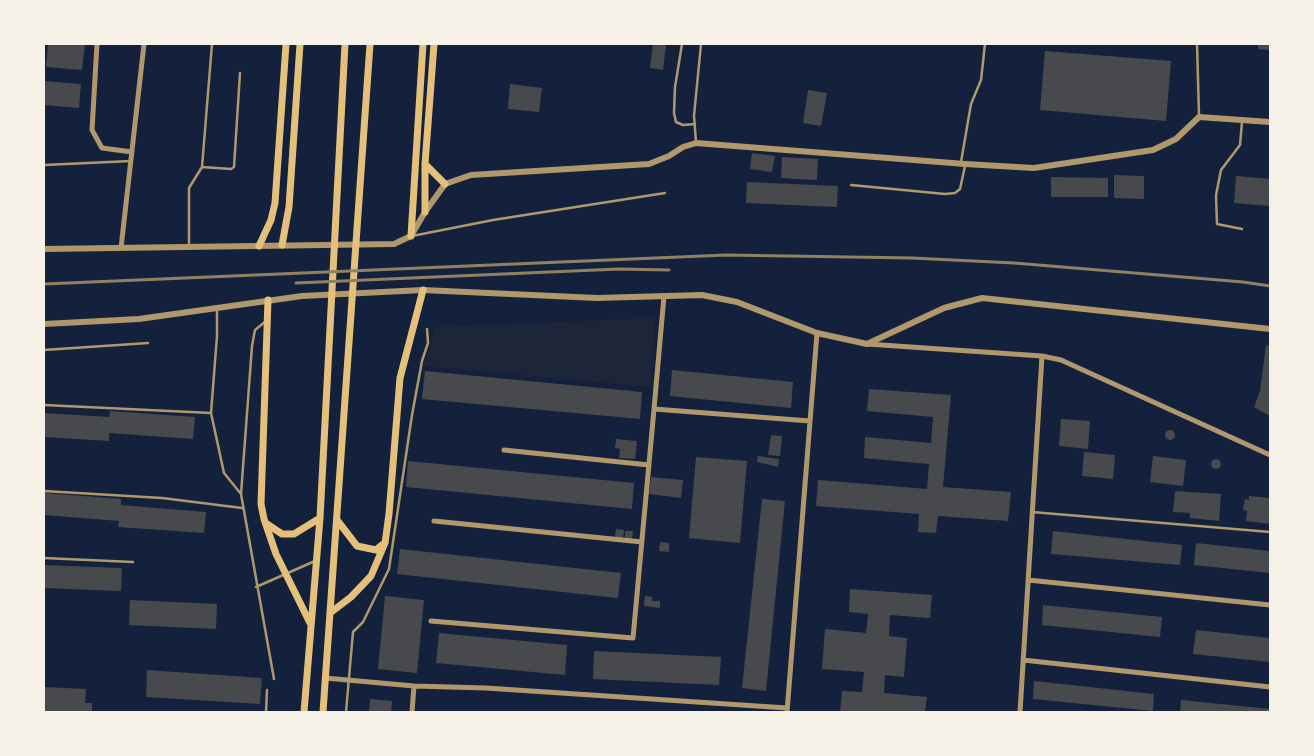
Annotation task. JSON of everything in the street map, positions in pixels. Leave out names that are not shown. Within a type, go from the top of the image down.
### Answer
[{"type":"main road","points":[[259,246],[271,220],[275,204],[286,44]]},
{"type":"main road","points":[[282,245],[289,206],[300,44]]},
{"type":"main road","points":[[304,712],[320,518],[345,44]]},
{"type":"main road","points":[[411,236],[423,44]]},
{"type":"main road","points":[[425,212],[425,164],[434,44]]},
{"type":"main road","points":[[322,712],[371,46]]},
{"type":"main road","points":[[425,164],[445,184]]},
{"type":"main road","points":[[330,614],[351,597],[371,576],[385,543],[400,378],[423,290]]},
{"type":"main road","points":[[268,300],[261,504],[264,519],[310,623]]},
{"type":"main road","points":[[264,519],[271,528],[282,534],[294,534],[320,518]]},
{"type":"main road","points":[[337,520],[357,546],[376,550],[385,543]]},
{"type":"street","points":[[97,44],[92,130],[102,148],[132,152]]},
{"type":"street","points":[[121,248],[144,44]]},
{"type":"street","points":[[44,249],[394,244],[411,236],[445,184],[471,176],[649,164],[669,156],[682,147],[696,143],[1034,168],[1153,150],[1176,139],[1199,117],[1270,122]]},
{"type":"street","points":[[44,324],[139,320],[302,296],[423,290],[597,298],[702,295],[737,302],[817,333],[867,344],[1042,356],[1061,360],[1270,455]]},
{"type":"street","points":[[431,621],[633,638],[664,296]]},
{"type":"street","points":[[867,344],[944,308],[982,298],[1270,329]]},
{"type":"street","points":[[325,678],[414,686],[486,688],[787,710],[817,333]]},
{"type":"street","points":[[1020,712],[1042,356]]},
{"type":"street","points":[[654,409],[810,422]]},
{"type":"street","points":[[504,450],[649,465]]},
{"type":"street","points":[[434,521],[642,542]]},
{"type":"street","points":[[1028,580],[1270,604]]},
{"type":"street","points":[[1023,660],[1270,687]]},
{"type":"street","points":[[412,712],[414,686]]},
{"type":"lane","points":[[189,247],[189,188],[202,167],[207,125],[212,44]]},
{"type":"lane","points":[[682,44],[675,87],[674,113],[676,122],[683,125],[695,124]]},
{"type":"lane","points":[[696,143],[695,124],[701,44]]},
{"type":"lane","points":[[851,186],[945,194],[955,192],[960,188],[971,104],[981,80],[985,44]]},
{"type":"lane","points":[[1197,44],[1199,117]]},
{"type":"lane","points":[[202,167],[234,168],[240,73]]},
{"type":"lane","points":[[1242,120],[1240,145],[1221,170],[1216,195],[1216,224],[1242,229]]},
{"type":"lane","points":[[44,165],[131,161]]},
{"type":"lane","points":[[411,236],[492,220],[665,193]]},
{"type":"lane","points":[[216,308],[217,336],[211,413],[224,473],[241,494]]},
{"type":"lane","points":[[267,320],[255,330],[252,346],[241,494],[256,587],[274,679]]},
{"type":"lane","points":[[346,712],[353,632],[363,622],[390,568],[412,415],[422,360],[428,342],[426,329]]},
{"type":"lane","points":[[44,350],[148,343]]},
{"type":"lane","points":[[44,405],[211,413]]},
{"type":"lane","points":[[44,491],[162,498],[242,508]]},
{"type":"lane","points":[[1032,512],[1270,532]]},
{"type":"lane","points":[[44,558],[133,562]]},
{"type":"lane","points":[[256,587],[316,560]]},
{"type":"lane","points":[[266,712],[267,690]]},
{"type":"shaded area","points":[[655,318],[650,387],[424,366],[436,327]]},
{"type":"building","points":[[48,44],[85,45],[82,70],[46,67]]},
{"type":"building","points":[[653,44],[666,44],[663,70],[650,68]]},
{"type":"building","points":[[1258,44],[1270,44],[1270,50],[1258,49]]},
{"type":"building","points":[[1045,51],[1171,61],[1166,121],[1040,110]]},
{"type":"building","points":[[45,81],[81,84],[79,108],[44,105]]},
{"type":"building","points":[[510,84],[542,88],[539,112],[508,109]]},
{"type":"building","points":[[808,90],[827,93],[821,126],[803,123]]},
{"type":"building","points":[[752,153],[775,156],[772,172],[750,169]]},
{"type":"building","points":[[782,157],[818,159],[817,180],[781,178]]},
{"type":"building","points":[[1114,175],[1144,176],[1144,199],[1114,198]]},
{"type":"building","points":[[1236,176],[1270,179],[1270,206],[1234,203]]},
{"type":"building","points":[[1051,177],[1108,178],[1108,197],[1051,197]]},
{"type":"building","points":[[747,182],[838,186],[837,207],[746,203]]},
{"type":"building","points":[[1266,345],[1270,346],[1270,416],[1254,407],[1260,391]]},
{"type":"building","points":[[672,370],[793,382],[791,408],[670,396]]},
{"type":"building","points":[[425,371],[642,392],[640,419],[422,399]]},
{"type":"building","points":[[869,389],[951,395],[943,487],[1011,492],[1008,521],[938,516],[936,533],[918,532],[919,514],[816,506],[818,480],[927,489],[929,464],[864,458],[865,437],[931,443],[933,417],[867,411]]},
{"type":"building","points":[[110,411],[195,417],[193,439],[109,433],[109,441],[44,437],[44,413],[109,417]]},
{"type":"building","points":[[1061,419],[1090,421],[1088,449],[1059,446]]},
{"type":"building","points":[[1168,430],[1172,430],[1175,435],[1174,439],[1168,440],[1165,437],[1165,433]]},
{"type":"building","points":[[771,435],[782,436],[780,456],[768,455]]},
{"type":"building","points":[[616,439],[637,441],[635,459],[619,458],[620,449],[615,448]]},
{"type":"building","points":[[1084,452],[1115,455],[1113,479],[1082,476]]},
{"type":"building","points":[[758,456],[779,459],[778,467],[757,462]]},
{"type":"building","points":[[1153,456],[1186,460],[1183,486],[1150,482]]},
{"type":"building","points":[[696,457],[747,461],[740,543],[689,538]]},
{"type":"building","points":[[1214,459],[1218,459],[1221,464],[1220,468],[1214,469],[1211,466],[1211,462]]},
{"type":"building","points":[[408,461],[634,483],[632,509],[406,487]]},
{"type":"building","points":[[651,477],[683,480],[681,498],[649,494]]},
{"type":"building","points":[[1175,491],[1221,494],[1219,521],[1190,518],[1190,513],[1173,512]]},
{"type":"building","points":[[44,493],[121,499],[121,505],[206,512],[204,533],[118,527],[119,521],[44,515]]},
{"type":"building","points":[[1249,496],[1270,498],[1270,524],[1246,521],[1247,511],[1243,510],[1245,499],[1249,500]]},
{"type":"building","points":[[762,499],[785,501],[766,691],[742,688]]},
{"type":"building","points":[[616,529],[624,530],[623,538],[615,537]]},
{"type":"building","points":[[625,531],[633,531],[632,539],[625,539]]},
{"type":"building","points":[[1053,531],[1182,545],[1180,565],[1051,554]]},
{"type":"building","points":[[660,542],[669,543],[669,552],[659,551]]},
{"type":"building","points":[[1196,543],[1270,551],[1270,573],[1194,565]]},
{"type":"building","points":[[400,549],[621,573],[618,598],[397,574]]},
{"type":"building","points":[[44,565],[122,568],[121,591],[44,588]]},
{"type":"building","points":[[850,589],[932,595],[930,618],[890,615],[889,636],[907,638],[904,677],[885,675],[884,693],[927,697],[925,712],[840,712],[842,691],[862,692],[864,672],[822,669],[825,629],[866,633],[868,614],[849,612]]},
{"type":"building","points":[[385,596],[424,600],[417,673],[378,669]]},
{"type":"building","points":[[645,596],[652,597],[652,601],[660,601],[660,608],[644,606]]},
{"type":"building","points":[[130,600],[217,604],[216,629],[129,625]]},
{"type":"building","points":[[1043,605],[1162,617],[1160,637],[1042,625]]},
{"type":"building","points":[[1196,630],[1270,638],[1270,662],[1193,654]]},
{"type":"building","points":[[439,633],[567,645],[565,675],[436,663]]},
{"type":"building","points":[[594,651],[721,657],[719,685],[593,679]]},
{"type":"building","points":[[147,670],[262,678],[260,704],[146,697]]},
{"type":"building","points":[[1034,681],[1154,694],[1153,711],[1033,699]]},
{"type":"building","points":[[44,687],[86,689],[85,703],[92,703],[92,712],[44,712]]},
{"type":"building","points":[[370,699],[392,701],[391,712],[369,712]]},
{"type":"building","points":[[1181,700],[1270,709],[1270,712],[1180,712]]},
{"type":"railway","points":[[44,284],[726,255],[912,258],[1014,263],[1243,282],[1270,286]]},
{"type":"railway","points":[[296,283],[619,269],[669,270]]}]
